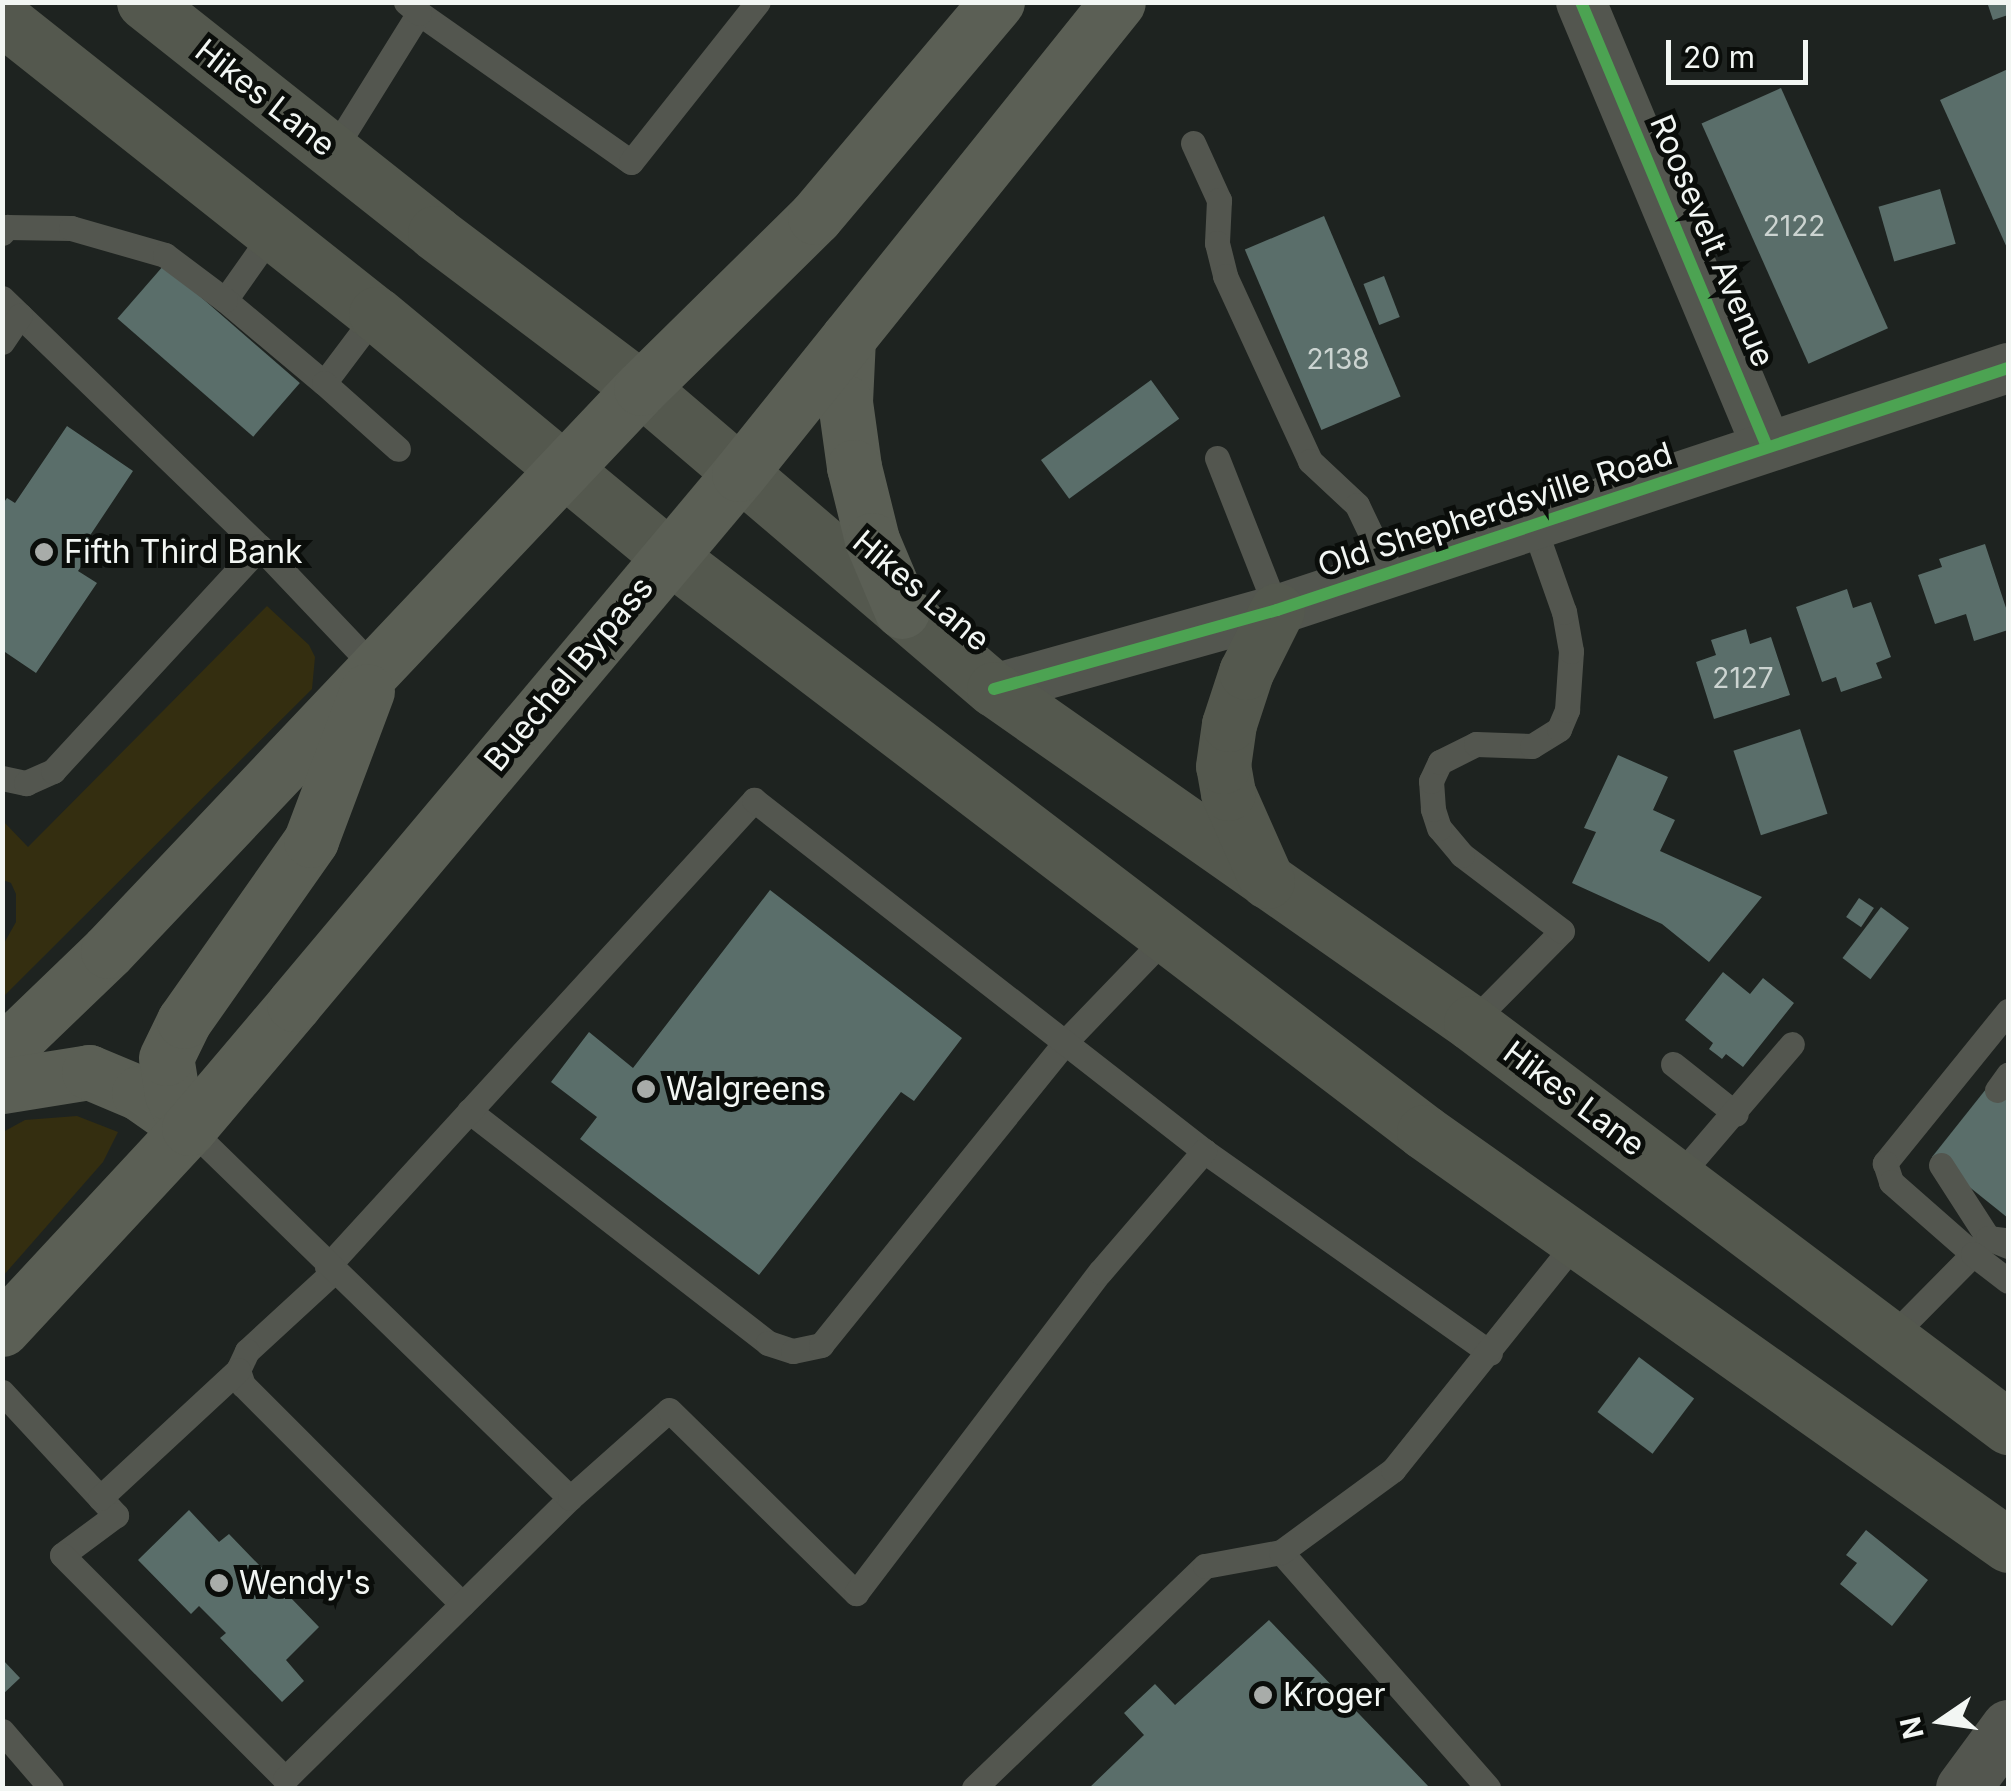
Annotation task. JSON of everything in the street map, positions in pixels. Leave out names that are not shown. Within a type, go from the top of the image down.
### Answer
[{"type":"main road","name":"Hikes Lane","points":[[144,2],[641,388],[994,689],[1268,884],[1471,1022],[2008,1427]]},
{"type":"main road","points":[[2,1053],[108,950],[641,388],[815,217],[997,2]]},
{"type":"main road","name":"Buechel Bypass","points":[[2,1329],[189,1128],[738,474],[1118,2]]},
{"type":"main road","points":[[2,18],[376,314],[668,556],[1424,1132],[2008,1544]]},
{"type":"main road","points":[[848,338],[846,402],[854,467],[872,540],[902,611]]},
{"type":"main road","points":[[1268,884],[1228,792],[1222,766],[1229,724],[1246,672],[1277,610]]},
{"type":"main road","points":[[189,1128],[172,1094],[166,1058],[184,1021],[311,840],[375,668]]},
{"type":"main road","points":[[2,1086],[88,1072],[139,1093],[189,1128]]},
{"type":"street","name":"Roosevelt Avenue","points":[[1581,2],[1767,446]]},
{"type":"street","name":"Old Shepherdsville Road","points":[[994,689],[1277,610],[1681,480],[1767,446],[2008,368]]},
{"type":"street","points":[[1963,1788],[2008,1727]]},
{"type":"lane","points":[[333,151],[413,8],[631,162],[754,5]]},
{"type":"lane","points":[[1193,142],[1219,200],[1217,243],[1225,276],[1310,461],[1358,505],[1390,574]]},
{"type":"lane","points":[[2,232],[7,227],[71,228],[165,255],[225,300],[398,448]]},
{"type":"lane","points":[[225,300],[273,232]]},
{"type":"lane","points":[[2,342],[11,306]]},
{"type":"lane","points":[[11,306],[260,547],[375,668]]},
{"type":"lane","points":[[324,383],[376,314]]},
{"type":"lane","points":[[1217,458],[1277,610]]},
{"type":"lane","points":[[1471,1022],[1562,931],[1462,854],[1439,828],[1431,781],[1440,762],[1457,749],[1476,744],[1532,746],[1559,729],[1566,710],[1571,652],[1564,612],[1534,527]]},
{"type":"lane","points":[[2,778],[26,783],[53,771],[260,547]]},
{"type":"lane","points":[[100,1498],[238,1370],[247,1351],[330,1270],[754,800],[1204,1151],[1490,1354]]},
{"type":"lane","points":[[469,1112],[768,1343],[793,1351],[821,1345],[1066,1041],[1168,935]]},
{"type":"lane","points":[[1994,1245],[1891,1182],[1885,1163],[2008,1013]]},
{"type":"lane","points":[[1678,1177],[1736,1114],[1792,1044]]},
{"type":"lane","points":[[1673,1064],[1736,1114]]},
{"type":"lane","points":[[189,1128],[330,1270],[570,1498]]},
{"type":"lane","points":[[2,1392],[116,1515],[62,1555],[290,1784],[462,1604],[570,1498],[669,1410],[856,1593],[1100,1272],[1204,1151]]},
{"type":"lane","points":[[1941,1165],[1994,1245]]},
{"type":"lane","points":[[1977,1192],[2008,1281]]},
{"type":"lane","points":[[974,1788],[1205,1566],[1282,1552],[1393,1470],[1490,1354],[1577,1240]]},
{"type":"lane","points":[[1890,1338],[1994,1245]]},
{"type":"lane","points":[[238,1370],[243,1386],[462,1604]]},
{"type":"lane","points":[[1282,1552],[1488,1788]]},
{"type":"lane","points":[[2,1730],[51,1788]]},
{"type":"shaded area","points":[[267,606],[309,645],[315,657],[312,689],[3,997],[3,945],[16,922],[16,894],[11,883],[3,880],[3,821],[28,847]]},
{"type":"shaded area","points":[[77,1116],[118,1132],[103,1162],[3,1276],[3,1132],[25,1120]]},
{"type":"building","points":[[1987,2],[2008,2],[2008,15],[1993,20]]},
{"type":"building","points":[[2008,69],[2008,250],[1940,100]]},
{"type":"building","points":[[1781,88],[1888,328],[1808,364],[1702,123]]},
{"type":"building","points":[[1940,189],[1956,244],[1894,261],[1878,207]]},
{"type":"building","points":[[1324,216],[1401,396],[1321,430],[1245,250]]},
{"type":"building","points":[[164,265],[300,383],[253,437],[117,319]]},
{"type":"building","points":[[1384,276],[1400,317],[1379,325],[1363,284]]},
{"type":"building","points":[[1151,380],[1179,419],[1069,499],[1041,460]]},
{"type":"building","name":"Fifth Third Bank","points":[[67,426],[133,471],[81,549],[89,555],[78,571],[97,583],[36,673],[2,650],[2,505],[7,498],[15,503]]},
{"type":"building","points":[[1985,544],[2008,614],[2008,630],[1974,641],[1966,614],[1935,624],[1918,575],[1942,567],[1939,559]]},
{"type":"building","points":[[1847,589],[1853,608],[1871,602],[1891,657],[1876,663],[1882,678],[1841,692],[1836,677],[1822,682],[1796,607]]},
{"type":"building","points":[[1746,629],[1750,644],[1771,637],[1790,695],[1714,719],[1696,662],[1716,655],[1711,640]]},
{"type":"building","points":[[1800,729],[1828,814],[1761,835],[1733,751]]},
{"type":"building","points":[[1618,755],[1668,777],[1653,810],[1675,820],[1660,851],[1762,897],[1709,962],[1662,924],[1572,883],[1596,832],[1584,828]]},
{"type":"building","name":"Walgreens","points":[[770,890],[962,1038],[914,1101],[901,1092],[759,1275],[580,1139],[597,1117],[551,1082],[589,1032],[633,1068]]},
{"type":"building","points":[[1859,898],[1874,908],[1861,927],[1846,917]]},
{"type":"building","points":[[1881,907],[1909,928],[1870,979],[1842,958]]},
{"type":"building","points":[[1723,972],[1750,994],[1763,978],[1794,1003],[1743,1067],[1726,1054],[1722,1059],[1709,1049],[1713,1043],[1685,1020]]},
{"type":"building","points":[[1990,1084],[2008,1099],[2008,1218],[1932,1157]]},
{"type":"building","points":[[1639,1357],[1694,1399],[1653,1454],[1597,1412]]},
{"type":"building","name":"Wendy's","points":[[189,1510],[219,1542],[229,1534],[319,1627],[286,1660],[304,1681],[282,1702],[220,1638],[226,1633],[199,1606],[191,1614],[138,1560]]},
{"type":"building","points":[[1866,1530],[1928,1580],[1892,1626],[1840,1584],[1857,1563],[1846,1555]]},
{"type":"building","name":"Kroger","points":[[1269,1620],[1430,1788],[1089,1788],[1144,1735],[1124,1713],[1155,1684],[1175,1705]]},
{"type":"building","points":[[2,1659],[20,1678],[2,1695]]},
{"type":"cycle path","points":[[1581,2],[1767,446]]},
{"type":"cycle path","points":[[994,689],[1277,610],[2008,368]]},
{"type":"place","name":"Fifth Third Bank","points":[[44,552]]},
{"type":"place","name":"Walgreens","points":[[646,1089]]},
{"type":"place","name":"Wendy's","points":[[219,1583]]},
{"type":"place","name":"Kroger","points":[[1263,1695]]}]
